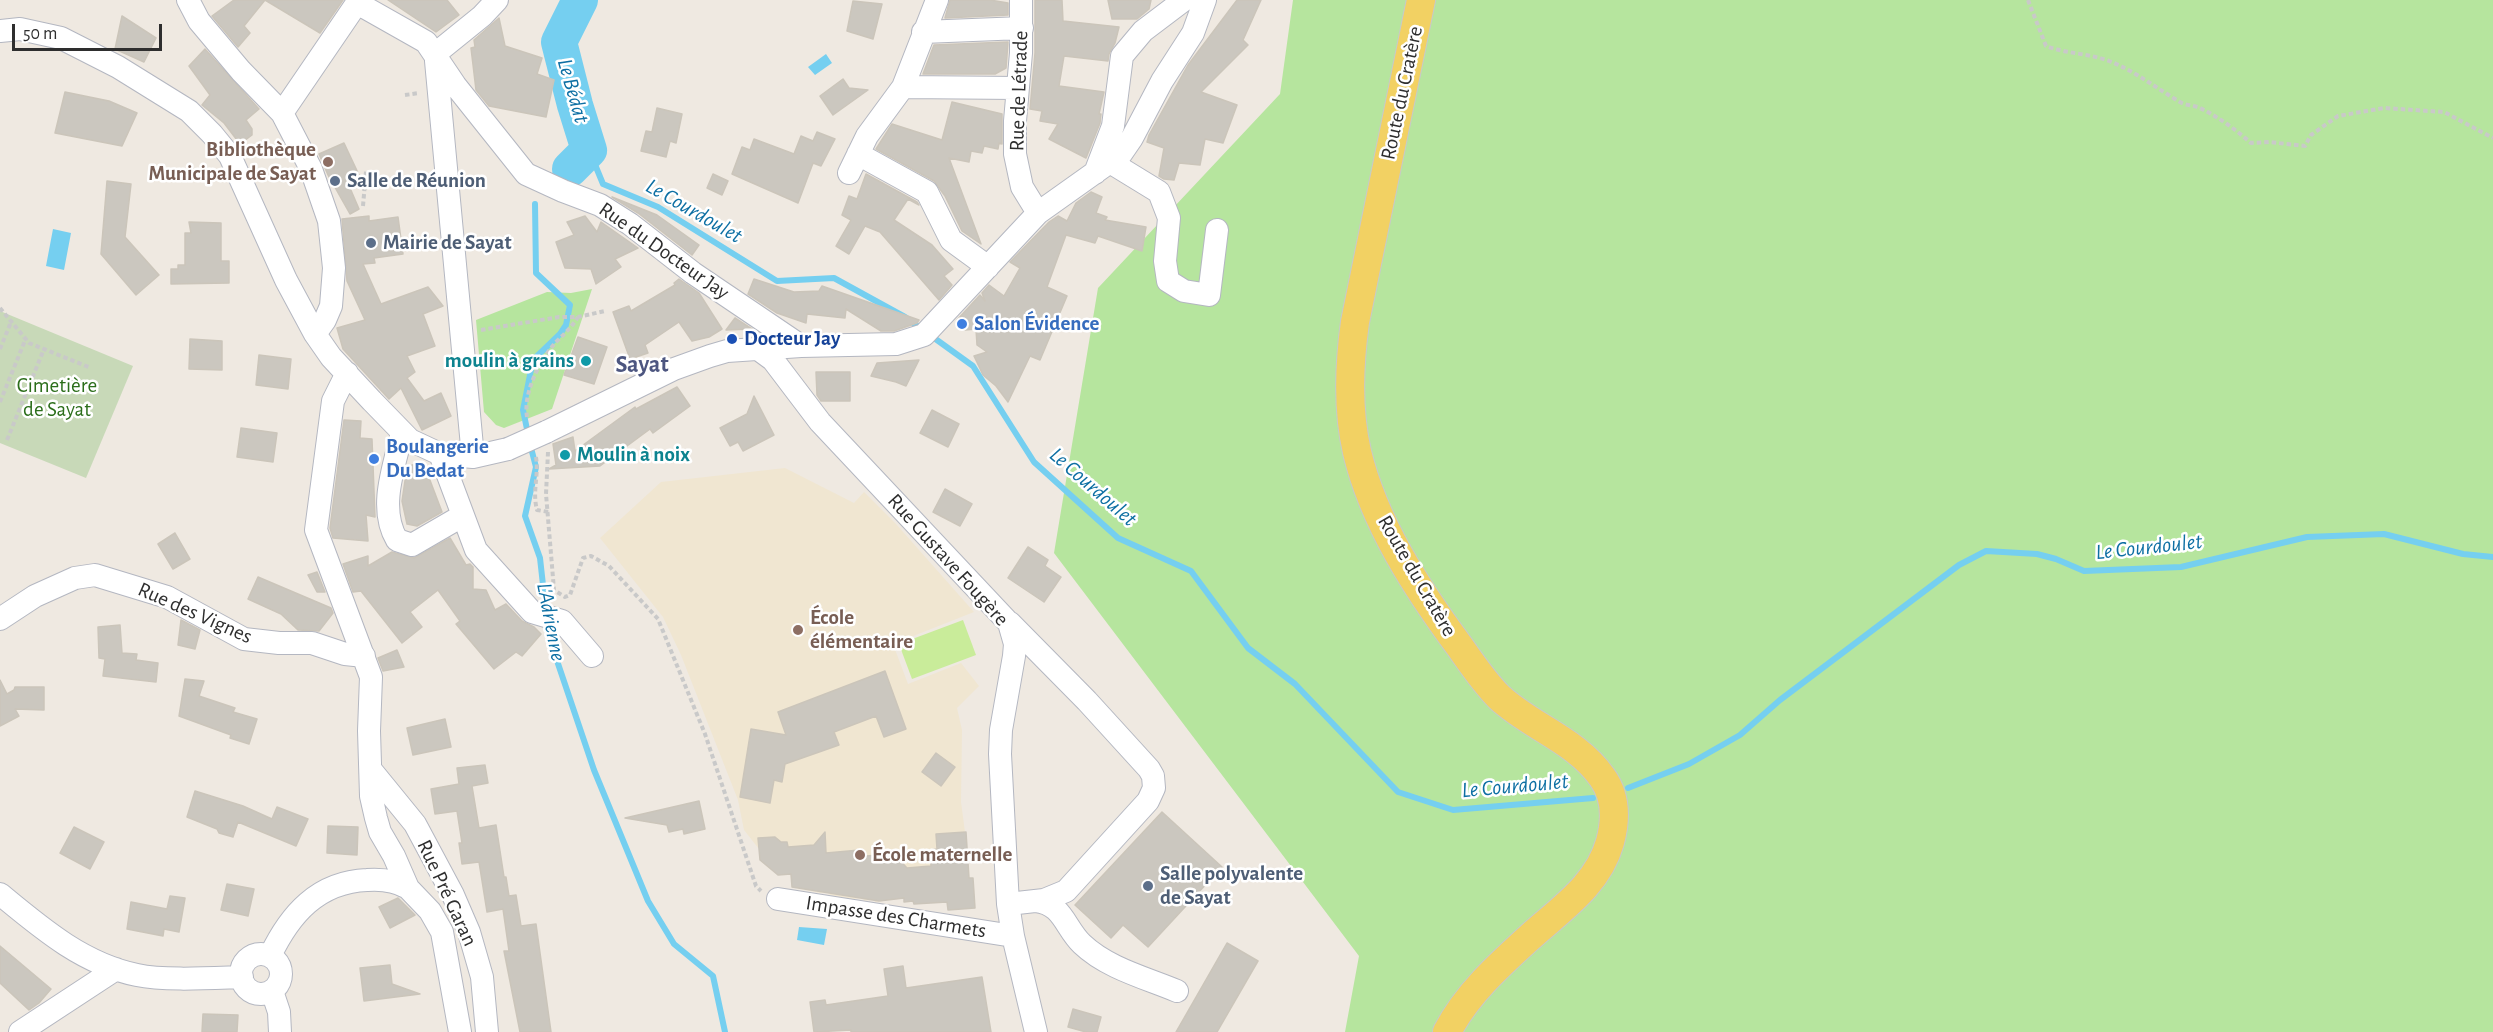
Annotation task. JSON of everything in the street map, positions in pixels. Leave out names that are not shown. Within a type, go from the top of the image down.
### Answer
[{"type":"main road","name":"Route du Cratère","points":[[1421,0],[1355,321],[1350,360],[1350,389],[1357,451],[1367,484],[1390,536],[1434,611],[1477,671],[1499,696],[1570,745],[1602,777],[1611,794],[1614,818],[1606,854],[1594,878],[1483,982],[1462,1006],[1447,1032]]},
{"type":"street","points":[[188,0],[199,21],[242,72],[282,113],[311,169],[326,209],[332,237],[334,268],[331,306],[315,334]]},
{"type":"street","points":[[473,457],[435,54],[483,16],[497,0]]},
{"type":"street","points":[[937,0],[903,87],[867,136],[854,164],[927,192],[951,240],[988,267]]},
{"type":"street","name":"Rue de Létrade","points":[[1021,0],[1022,28],[1015,121],[1017,162],[1022,187],[1038,213]]},
{"type":"street","points":[[1102,168],[1113,126],[1122,56],[1143,31],[1184,0]]},
{"type":"street","points":[[0,31],[20,29],[61,38],[118,67],[189,111],[213,134],[230,156],[286,280],[315,334],[332,357],[410,440],[440,453],[473,457],[508,449],[694,360],[728,351],[801,346],[896,344],[924,335],[1038,213],[1102,168],[1128,146],[1162,81],[1192,33],[1205,0]]},
{"type":"street","points":[[282,113],[357,1]]},
{"type":"street","name":"Rue du Docteur Jay","points":[[357,1],[426,42],[454,85],[526,174],[563,191],[600,204],[630,224],[693,273],[801,346]]},
{"type":"street","points":[[923,32],[1022,28]]},
{"type":"street","points":[[903,87],[1018,88]]},
{"type":"street","points":[[1102,168],[1159,192],[1169,218],[1165,261],[1168,281],[1184,291],[1209,296],[1217,230]]},
{"type":"street","name":"Rue Gustave Fougère","points":[[758,349],[773,360],[820,422],[1009,623],[1015,650],[1001,730],[1000,754],[1008,904],[1013,936],[1036,1032]]},
{"type":"street","points":[[347,373],[333,401],[316,530],[371,677],[369,730],[371,796],[380,832],[408,888]]},
{"type":"street","points":[[402,433],[392,476],[388,514],[397,540],[412,545],[462,516]]},
{"type":"street","points":[[440,453],[476,550],[532,612],[562,621],[592,656]]},
{"type":"street","name":"Rue des Vignes","points":[[0,619],[35,596],[75,578],[95,575],[167,597],[249,641],[312,643],[345,654],[364,656]]},
{"type":"street","points":[[1008,904],[1052,898],[1066,891],[1149,801],[1155,788],[1154,776],[1087,701],[1009,623]]},
{"type":"street","name":"Rue Pré Garan","points":[[371,770],[415,824],[465,923],[482,977],[487,1032]]},
{"type":"street","points":[[270,956],[293,916],[313,896],[349,882],[374,880],[399,883],[408,888],[430,910],[442,932],[460,1032]]},
{"type":"street","points":[[0,894],[51,936],[76,952],[116,969],[147,976],[242,977]]},
{"type":"street","name":"Impasse des Charmets","points":[[778,899],[1013,936]]},
{"type":"street","points":[[1036,901],[1046,903],[1060,912],[1082,944],[1100,957],[1177,991]]},
{"type":"street","points":[[262,954],[270,956],[277,961],[281,972],[279,982],[272,991],[265,993],[252,991],[246,987],[242,977],[242,968],[250,957],[262,954]]},
{"type":"street","points":[[20,1032],[116,969]]},
{"type":"street","points":[[272,991],[279,1012],[280,1032]]},
{"type":"path","points":[[2028,0],[2046,46],[2061,52],[2073,51],[2094,56],[2138,74],[2184,105],[2199,107],[2228,124],[2251,143],[2306,146],[2311,135],[2338,116],[2384,108],[2444,112],[2493,138]]},
{"type":"path","points":[[363,206],[366,171]]},
{"type":"path","points":[[0,308],[29,343],[91,368]]},
{"type":"path","points":[[462,332],[559,317],[578,317],[605,311]]},
{"type":"path","points":[[0,348],[11,321]]},
{"type":"path","points":[[0,402],[26,338]]},
{"type":"path","points":[[7,440],[44,349]]},
{"type":"path","points":[[547,431],[546,494],[554,590],[565,597],[570,596],[583,558],[591,556],[609,566],[658,619],[705,734],[756,886],[765,894],[778,899]]},
{"type":"shaded area","name":"École élémentaire","points":[[785,468],[854,503],[864,492],[896,524],[974,612],[893,644],[908,684],[961,663],[979,686],[957,708],[962,730],[961,802],[967,847],[960,848],[961,855],[968,854],[968,862],[961,863],[962,878],[973,878],[975,908],[948,910],[947,902],[914,904],[913,901],[904,898],[875,902],[875,899],[864,901],[863,898],[852,899],[830,895],[829,892],[820,893],[792,887],[791,875],[778,875],[760,860],[759,849],[744,830],[738,800],[681,655],[663,617],[600,538],[661,482]]},
{"type":"green space","points":[[1293,0],[2493,0],[2493,1032],[1345,1032],[1359,956],[1054,553],[1098,288],[1280,94]]},
{"type":"green space","points":[[592,289],[552,409],[504,428],[496,425],[484,412],[476,320],[547,292],[571,293]]},
{"type":"green space","name":"Cimetière de Sayat","points":[[0,311],[133,366],[86,478],[0,443]]},
{"type":"green space","points":[[963,620],[976,655],[912,679],[899,644]]},
{"type":"water","points":[[826,54],[832,63],[815,75],[808,67]]},
{"type":"water","points":[[53,229],[71,233],[64,270],[46,266]]},
{"type":"water","points":[[799,927],[827,929],[824,945],[797,940]]},
{"type":"building","points":[[234,0],[265,0],[244,26],[250,33],[238,47],[212,16]]},
{"type":"building","points":[[265,0],[343,0],[320,33]]},
{"type":"building","points":[[388,0],[447,0],[459,15],[436,32]]},
{"type":"building","points":[[950,0],[990,0],[1008,3],[1008,15],[945,18]]},
{"type":"building","points":[[1035,0],[1062,0],[1063,21],[1119,27],[1108,61],[1064,56],[1059,86],[1104,92],[1099,114],[1101,114],[1100,123],[1086,158],[1049,139],[1058,124],[1040,121],[1042,111],[1030,109],[1035,53]]},
{"type":"building","points":[[1108,0],[1151,0],[1149,9],[1137,19],[1112,19]]},
{"type":"building","points":[[1237,0],[1261,0],[1243,40],[1248,45],[1201,92],[1237,105],[1223,143],[1205,139],[1200,165],[1179,163],[1174,180],[1164,179],[1159,176],[1164,148],[1147,142],[1149,135],[1188,65]]},
{"type":"building","points":[[853,1],[882,4],[873,39],[847,31]]},
{"type":"building","points":[[122,16],[156,38],[144,62],[115,49]]},
{"type":"building","points":[[499,18],[505,46],[542,58],[537,74],[554,80],[546,117],[489,106],[476,90],[471,48],[475,47],[474,40]]},
{"type":"building","points":[[1008,42],[1006,68],[995,74],[923,74],[934,45]]},
{"type":"building","points":[[205,49],[259,109],[246,120],[252,129],[252,135],[240,144],[224,123],[202,105],[210,95],[189,66]]},
{"type":"building","points":[[843,79],[849,88],[868,90],[833,115],[820,96]]},
{"type":"building","points":[[65,92],[109,101],[137,113],[122,146],[55,133]]},
{"type":"building","points":[[952,102],[1002,114],[1002,144],[999,143],[998,149],[984,146],[982,153],[971,151],[969,162],[949,158],[981,244],[962,231],[945,196],[934,181],[876,149],[892,124],[942,140]]},
{"type":"building","points":[[657,108],[682,114],[676,143],[670,141],[666,157],[641,151],[646,131],[652,132]]},
{"type":"building","points":[[817,132],[835,139],[821,166],[813,163],[798,203],[732,174],[742,147],[750,150],[754,139],[794,154],[801,136],[813,141]]},
{"type":"building","points":[[344,143],[359,175],[347,181],[359,209],[350,214],[319,154]]},
{"type":"building","points":[[713,174],[728,181],[722,195],[707,188]]},
{"type":"building","points":[[866,174],[919,205],[908,199],[894,220],[932,245],[953,269],[944,276],[952,285],[939,300],[880,232],[865,226],[849,254],[836,246],[851,220],[842,215],[849,196],[857,199]]},
{"type":"building","points":[[107,181],[131,184],[125,237],[159,275],[136,295],[101,254]]},
{"type":"building","points":[[1091,192],[1102,197],[1096,213],[1107,217],[1105,220],[1146,227],[1142,251],[1098,236],[1095,243],[1066,235],[1047,287],[1067,296],[1040,360],[1030,356],[1008,402],[996,386],[983,375],[974,356],[987,352],[977,345],[976,329],[965,330],[957,320],[980,295],[985,301],[982,293],[989,285],[1004,296],[1020,268],[1010,262],[1049,222],[1058,216],[1067,221],[1076,203]]},
{"type":"building","points":[[612,197],[657,215],[699,245],[692,255],[638,213]]},
{"type":"building","points":[[369,216],[369,221],[398,217],[403,254],[374,258],[375,263],[363,264],[381,304],[428,287],[443,306],[423,314],[435,346],[407,356],[415,372],[407,378],[424,401],[441,393],[451,416],[422,430],[401,388],[389,399],[343,349],[337,328],[365,320],[347,281],[342,219]]},
{"type":"building","points":[[585,216],[597,232],[601,222],[638,248],[615,259],[621,267],[596,284],[591,269],[565,268],[556,242],[574,235],[567,222]]},
{"type":"building","points":[[189,222],[221,223],[221,261],[229,261],[229,283],[171,284],[171,269],[178,269],[178,265],[185,265],[185,233],[191,233]]},
{"type":"building","points":[[679,279],[699,293],[722,329],[709,337],[692,341],[679,322],[645,345],[648,353],[630,359],[613,312],[629,306],[631,311],[675,285],[674,283]]},
{"type":"building","points":[[754,279],[794,292],[819,291],[822,286],[919,320],[917,323],[894,331],[881,331],[846,309],[845,318],[807,314],[806,323],[777,313],[748,294]]},
{"type":"building","points":[[735,318],[752,329],[726,330]]},
{"type":"building","name":"moulin à grains","points":[[578,337],[607,347],[594,384],[564,375]]},
{"type":"building","points":[[190,339],[222,341],[222,370],[189,369]]},
{"type":"building","points":[[259,355],[291,359],[288,389],[256,385]]},
{"type":"building","points":[[919,360],[906,386],[871,376],[877,363]]},
{"type":"building","points":[[816,372],[850,372],[850,401],[821,401],[817,395]]},
{"type":"building","points":[[677,387],[690,406],[653,433],[650,429],[600,466],[549,469],[556,465],[553,444],[573,437],[575,451],[635,407],[636,409]]},
{"type":"building","points":[[754,396],[774,435],[743,451],[738,442],[730,446],[720,428],[747,414]]},
{"type":"building","points":[[932,410],[959,424],[948,447],[920,433]]},
{"type":"building","points":[[344,420],[361,421],[360,438],[372,439],[375,517],[366,515],[368,541],[333,538],[330,528]]},
{"type":"building","points":[[241,428],[277,433],[273,462],[237,457]]},
{"type":"building","points":[[418,463],[428,475],[442,512],[417,526],[407,524],[402,501],[407,467]]},
{"type":"building","points":[[945,489],[972,504],[960,526],[933,512]]},
{"type":"building","points":[[175,533],[190,559],[173,569],[158,544]]},
{"type":"building","points":[[450,538],[466,565],[470,564],[473,567],[473,589],[486,590],[495,610],[506,604],[522,621],[534,627],[541,634],[522,656],[516,652],[494,669],[456,624],[460,621],[438,590],[410,612],[422,627],[402,643],[361,591],[353,592],[343,564],[368,556],[368,566],[392,552],[414,558]]},
{"type":"building","points":[[1028,547],[1048,560],[1045,566],[1061,577],[1044,602],[1008,578]]},
{"type":"building","points":[[317,572],[325,592],[317,592],[308,575]]},
{"type":"building","points":[[258,577],[331,608],[333,613],[319,631],[298,630],[281,614],[248,599]]},
{"type":"building","points":[[181,620],[200,630],[195,649],[178,645]]},
{"type":"building","points":[[120,625],[122,653],[137,654],[136,660],[158,663],[156,682],[103,676],[105,659],[99,658],[98,627]]},
{"type":"building","points":[[397,650],[404,667],[383,671],[378,658]]},
{"type":"building","points":[[885,671],[906,729],[884,737],[876,716],[834,732],[839,745],[785,764],[782,782],[774,780],[770,803],[740,797],[751,729],[786,735],[778,712]]},
{"type":"building","points":[[185,679],[204,681],[199,696],[235,708],[233,712],[257,719],[249,744],[179,716]]},
{"type":"building","points":[[0,680],[7,694],[15,687],[44,687],[44,710],[15,709],[19,716],[0,726]]},
{"type":"building","points":[[445,719],[451,747],[413,755],[407,728]]},
{"type":"building","points":[[936,753],[955,767],[941,786],[922,772]]},
{"type":"building","points":[[485,765],[488,783],[472,786],[479,828],[496,825],[504,877],[506,877],[509,896],[516,895],[521,926],[536,924],[551,1032],[520,1032],[504,951],[509,951],[503,909],[487,912],[479,862],[462,864],[459,843],[462,843],[457,811],[435,814],[431,789],[459,784],[457,768]]},
{"type":"building","points":[[195,791],[243,806],[272,819],[277,807],[308,819],[296,846],[238,822],[233,837],[219,833],[217,829],[187,817]]},
{"type":"building","points":[[699,801],[705,829],[684,834],[683,829],[669,832],[667,825],[625,818]]},
{"type":"building","name":"Salle polyvalente de Sayat","points":[[1162,812],[1222,867],[1148,947],[1123,925],[1111,938],[1075,905]]},
{"type":"building","points":[[328,826],[358,827],[357,855],[327,853]]},
{"type":"building","points":[[74,827],[104,842],[90,869],[60,853]]},
{"type":"building","points":[[825,832],[826,853],[860,850],[866,856],[894,854],[907,868],[931,866],[930,850],[937,849],[936,834],[966,832],[969,878],[973,878],[975,908],[948,910],[947,902],[914,904],[913,901],[904,902],[904,898],[879,901],[792,887],[791,874],[778,875],[760,860],[758,838],[775,837],[781,842],[787,842],[788,847],[814,845]]},
{"type":"building","points":[[227,884],[254,889],[248,916],[221,910]]},
{"type":"building","points":[[170,896],[185,898],[179,932],[164,929],[163,936],[127,929],[131,902],[167,909]]},
{"type":"building","points":[[398,898],[415,915],[390,928],[379,907]]},
{"type":"building","points":[[1227,943],[1258,961],[1217,1032],[1176,1032]]},
{"type":"building","points":[[0,946],[51,989],[39,1003],[29,1010],[0,983]]},
{"type":"building","points":[[390,965],[392,984],[420,994],[364,1001],[360,968]]},
{"type":"building","points":[[903,966],[906,988],[982,977],[991,1032],[851,1032],[851,1030],[814,1032],[810,1002],[825,1000],[826,1005],[888,996],[884,969]]},
{"type":"building","points":[[1073,1009],[1101,1017],[1097,1032],[1086,1032],[1068,1027]]},
{"type":"building","points":[[203,1014],[238,1015],[237,1032],[202,1032]]},
{"type":"waterway","name":"Le Bédat","points":[[570,169],[589,150],[559,42],[580,0]]},
{"type":"waterway","name":"Le Courdoulet","points":[[589,150],[603,184],[658,207],[777,281],[834,278],[905,317],[973,366],[1034,462],[1118,538],[1191,571],[1248,648],[1295,684],[1398,792],[1453,810],[1593,798]]},
{"type":"waterway","name":"L'Adrienne","points":[[528,434],[523,410],[533,360],[560,334],[566,325],[570,305],[536,273],[535,204]]},
{"type":"waterway","name":"L'Adrienne","points":[[530,444],[536,467],[525,516],[540,558],[546,612]]},
{"type":"waterway","name":"Le Courdoulet","points":[[1628,788],[1689,764],[1740,735],[1780,700],[1959,565],[1986,551],[2037,554],[2084,571],[2181,567],[2307,537],[2384,534],[2463,554],[2493,557]]},
{"type":"waterway","name":"L'Adrienne","points":[[548,622],[550,640],[594,770],[648,901],[674,944],[713,976],[725,1032]]},
{"type":"place","name":"Bibliothèque Municipale de Sayat","points":[[328,162]]},
{"type":"place","name":"Salle de Réunion","points":[[335,181]]},
{"type":"place","name":"Mairie de Sayat","points":[[371,243]]},
{"type":"place","name":"Salon Évidence","points":[[962,324]]},
{"type":"place","name":"Docteur Jay","points":[[732,339]]},
{"type":"place","name":"moulin à grains","points":[[586,361]]},
{"type":"place","name":"Moulin à noix","points":[[565,455]]},
{"type":"place","name":"Boulangerie Du Bedat","points":[[374,459]]},
{"type":"place","name":"École élémentaire","points":[[798,630]]},
{"type":"place","name":"École maternelle","points":[[860,855]]},
{"type":"place","name":"Salle polyvalente de Sayat","points":[[1148,886]]},
{"type":"district","name":"Sayat","points":[[642,365]]}]
